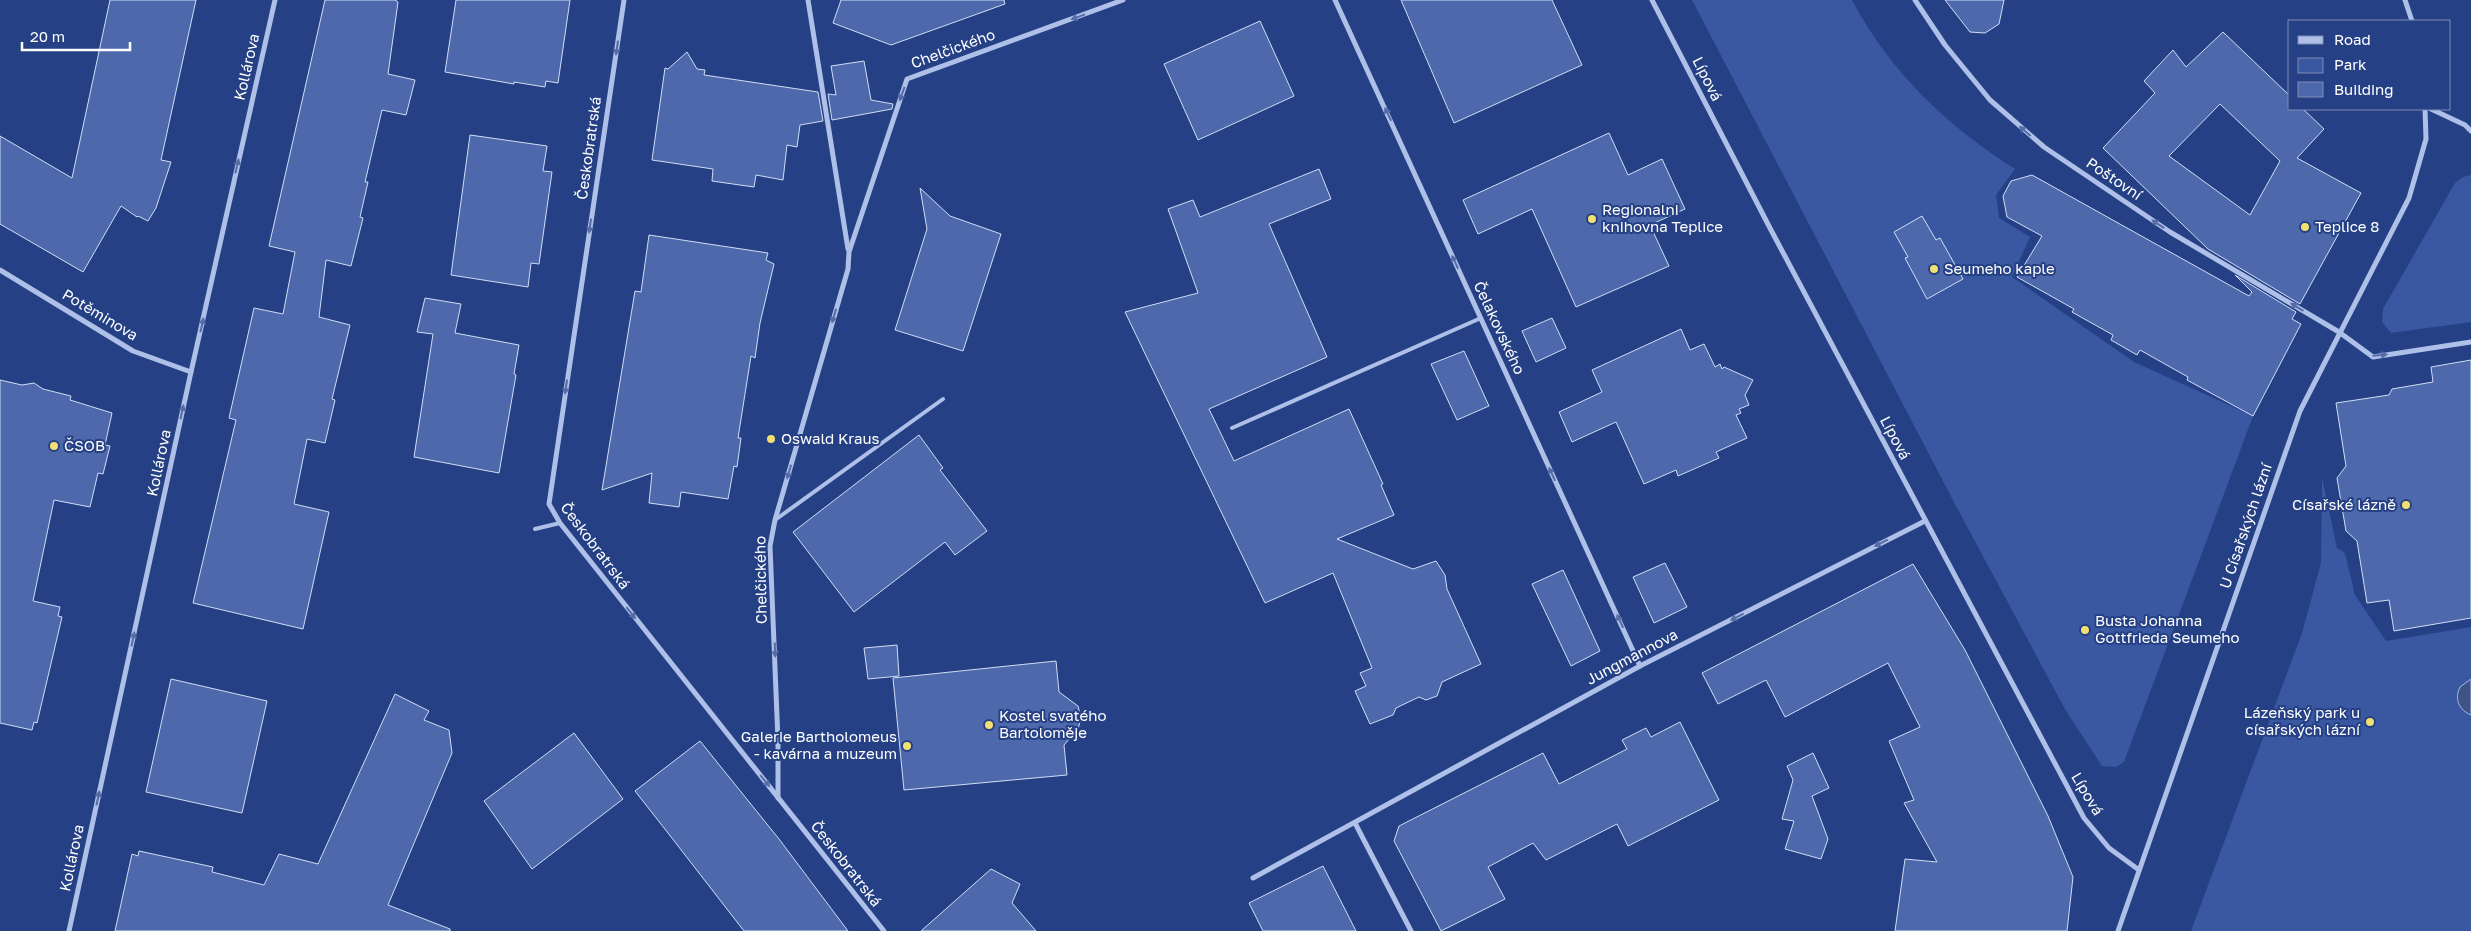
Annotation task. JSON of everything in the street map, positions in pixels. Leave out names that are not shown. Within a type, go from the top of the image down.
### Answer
[{"type":"street","name":"Kollárova","points":[[69,931],[191,372],[275,0]]},
{"type":"street","name":"Českobratrská","points":[[624,0],[549,504],[560,523],[884,931]]},
{"type":"street","name":"Chelčického","points":[[778,798],[778,731],[770,546],[775,520],[848,270],[848,252],[808,0]]},
{"type":"street","name":"Chelčického","points":[[848,252],[907,79],[1123,0]]},
{"type":"street","name":"Čelakovského","points":[[1336,0],[1640,666]]},
{"type":"street","name":"Lípová","points":[[1652,0],[1925,521],[2084,818],[2109,848],[2139,870]]},
{"type":"street","name":"Poštovní","points":[[1914,0],[1945,46],[1990,100],[2044,147],[2170,232],[2340,332],[2373,357],[2471,342]]},
{"type":"street","points":[[2405,0],[2412,20]]},
{"type":"street","name":"U Císařských lázní","points":[[2118,931],[2300,410],[2399,222],[2409,198],[2426,139],[2425,110]]},
{"type":"street","points":[[2434,110],[2465,125],[2471,131]]},
{"type":"street","name":"Potěminova","points":[[2,272],[133,351],[191,372]]},
{"type":"street","points":[[0,278],[2,272]]},
{"type":"street","name":"Jungmannova","points":[[1252,878],[1640,666],[1925,521]]},
{"type":"street","points":[[1355,823],[1411,931]]},
{"type":"lane","points":[[1232,428],[1481,318]]},
{"type":"lane","points":[[775,520],[943,399]]},
{"type":"lane","points":[[535,530],[560,523]]},
{"type":"green space","points":[[1692,0],[1852,0],[1884,51],[1922,95],[1966,134],[2015,169],[1996,195],[1999,218],[2030,237],[2012,277],[2134,362],[2253,416],[2124,762],[2116,767],[2102,766],[2066,711],[1956,506]]},
{"type":"green space","points":[[2471,175],[2471,322],[2391,333],[2382,322],[2383,309],[2455,183],[2463,177]]},
{"type":"green space","name":"Lázeňský park u císařských lázní","points":[[2322,477],[2337,548],[2345,553],[2355,595],[2386,641],[2471,627],[2471,931],[2191,931],[2302,633],[2321,563]]},
{"type":"shaded area","points":[[2471,679],[2471,715],[2463,710],[2459,704],[2458,691],[2460,687]]},
{"type":"building","points":[[110,0],[196,0],[161,160],[171,162],[156,208],[148,221],[137,217],[121,206],[83,272],[0,224],[0,136],[72,178]]},
{"type":"building","points":[[325,0],[395,0],[398,2],[388,74],[415,80],[406,115],[382,110],[365,182],[368,182],[360,217],[363,218],[351,266],[326,260],[319,317],[350,325],[332,399],[335,400],[325,443],[307,439],[294,504],[329,512],[303,629],[193,603],[236,420],[229,418],[254,308],[283,314],[295,252],[269,246]]},
{"type":"building","points":[[456,0],[570,0],[558,83],[546,81],[545,87],[514,82],[514,84],[445,72]]},
{"type":"building","points":[[841,0],[1004,0],[1005,4],[891,45],[833,23]]},
{"type":"building","points":[[1401,0],[1552,0],[1582,65],[1454,123]]},
{"type":"building","points":[[1945,0],[2004,0],[1999,24],[1985,33],[1970,32]]},
{"type":"building","points":[[1260,21],[1294,96],[1198,140],[1164,64]]},
{"type":"building","points":[[2223,32],[2288,94],[2288,110],[2304,110],[2324,129],[2297,158],[2361,193],[2300,304],[2208,249],[2103,148],[2155,93],[2144,81],[2173,50],[2186,67]],"holes":[[[2220,104],[2280,161],[2250,215],[2169,156]]]},
{"type":"building","points":[[687,52],[697,69],[705,70],[704,75],[818,92],[823,121],[800,125],[797,147],[787,145],[783,180],[756,175],[754,187],[712,181],[713,169],[652,160],[665,68],[668,69]]},
{"type":"building","points":[[864,61],[871,100],[893,104],[892,109],[832,120],[828,94],[836,95],[831,66]]},
{"type":"building","name":"Regionalni knihovna Teplice","points":[[1609,133],[1628,175],[1662,159],[1685,209],[1650,225],[1669,266],[1576,307],[1532,209],[1478,234],[1463,200]]},
{"type":"building","points":[[470,135],[547,146],[543,171],[552,172],[539,264],[531,263],[528,287],[451,275]]},
{"type":"building","points":[[1319,169],[1331,199],[1269,224],[1327,357],[1209,409],[1234,461],[1349,409],[1383,484],[1381,485],[1394,515],[1337,539],[1413,569],[1436,561],[1445,575],[1447,589],[1481,664],[1442,682],[1437,696],[1426,700],[1419,697],[1396,708],[1393,715],[1370,724],[1355,691],[1366,686],[1360,673],[1372,668],[1333,573],[1265,603],[1125,312],[1198,293],[1168,209],[1193,200],[1200,217]]},
{"type":"building","points":[[2032,175],[2249,296],[2252,292],[2235,275],[2296,312],[2292,319],[2301,324],[2253,416],[2187,380],[2188,377],[2140,350],[2137,355],[2111,340],[2113,335],[2072,312],[2074,309],[2017,277],[2042,236],[2007,217],[2003,196],[2011,181]]},
{"type":"building","points":[[920,188],[950,216],[1001,234],[963,351],[895,330],[927,229]]},
{"type":"building","name":"Seumeho kaple","points":[[1922,216],[1936,240],[1940,238],[1963,279],[1927,299],[1905,258],[1908,257],[1894,232]]},
{"type":"building","points":[[649,235],[768,253],[766,260],[774,264],[760,323],[755,358],[751,356],[738,438],[741,438],[737,467],[734,466],[728,499],[681,492],[679,507],[649,503],[652,473],[602,490],[635,291],[641,292]]},
{"type":"building","points":[[425,298],[461,304],[455,333],[519,345],[514,374],[516,375],[499,473],[414,457],[433,334],[417,332]]},
{"type":"building","points":[[1552,318],[1566,348],[1536,362],[1522,331]]},
{"type":"building","points":[[1681,329],[1690,350],[1704,344],[1715,367],[1720,364],[1722,369],[1724,367],[1753,380],[1745,395],[1749,405],[1739,409],[1741,413],[1736,415],[1747,438],[1716,452],[1719,458],[1678,476],[1676,470],[1644,484],[1616,422],[1572,442],[1559,412],[1602,392],[1592,370]]},
{"type":"building","points":[[1464,351],[1489,406],[1457,420],[1431,364]]},
{"type":"building","name":"Císařské lázně","points":[[2471,360],[2471,618],[2394,631],[2389,600],[2367,603],[2357,541],[2346,531],[2337,478],[2346,466],[2336,403],[2389,395],[2392,389],[2433,382],[2431,367]]},
{"type":"building","points":[[0,380],[22,385],[34,383],[43,389],[71,396],[70,400],[112,413],[105,445],[110,446],[103,474],[98,473],[90,507],[54,500],[33,601],[60,607],[58,616],[62,617],[37,723],[34,722],[32,730],[0,723]]},
{"type":"building","points":[[919,435],[943,468],[940,470],[987,531],[955,555],[945,542],[854,612],[793,532]]},
{"type":"building","points":[[1665,563],[1687,607],[1654,623],[1633,577]]},
{"type":"building","points":[[1913,564],[1965,650],[2048,816],[2073,877],[2067,931],[1895,931],[1905,859],[1937,862],[1904,803],[1914,800],[1889,741],[1920,727],[1888,663],[1785,717],[1766,680],[1718,704],[1702,673]]},
{"type":"building","points":[[1563,570],[1600,651],[1571,666],[1532,584]]},
{"type":"building","points":[[897,645],[899,676],[868,679],[864,648]]},
{"type":"building","name":"Kostel svatého Bartoloměje","points":[[1056,661],[1059,692],[1078,706],[1081,718],[1078,729],[1064,745],[1067,775],[904,790],[893,678]]},
{"type":"building","points":[[171,679],[267,701],[242,813],[146,792]]},
{"type":"building","points":[[395,694],[429,711],[424,720],[449,730],[452,753],[388,905],[450,929],[450,931],[115,931],[132,854],[138,856],[139,851],[213,867],[212,872],[264,885],[279,854],[318,864]]},
{"type":"building","points":[[1680,722],[1719,800],[1628,846],[1617,824],[1546,860],[1533,843],[1488,867],[1505,899],[1441,931],[1394,841],[1399,826],[1543,753],[1559,784],[1627,749],[1622,740],[1646,728],[1651,737]]},
{"type":"building","points":[[574,733],[623,799],[532,869],[484,801]]},
{"type":"building","points":[[700,741],[779,839],[848,931],[744,931],[635,791]]},
{"type":"building","points":[[1813,753],[1829,788],[1812,796],[1828,839],[1821,859],[1785,849],[1794,821],[1782,819],[1793,780],[1787,766]]},
{"type":"building","points":[[1323,866],[1356,931],[1263,931],[1249,903]]},
{"type":"building","points":[[991,869],[1020,884],[1012,903],[1036,931],[921,931]]},
{"type":"place","name":"Regionalni knihovna Teplice","points":[[1592,219]]},
{"type":"place","name":"Teplice 8","points":[[2305,227]]},
{"type":"place","name":"Seumeho kaple","points":[[1934,269]]},
{"type":"place","name":"Oswald Kraus","points":[[771,439]]},
{"type":"place","name":"ČSOB","points":[[54,446]]},
{"type":"place","name":"Císařské lázně","points":[[2406,505]]},
{"type":"place","name":"Busta Johanna Gottfrieda Seumeho","points":[[2085,630]]},
{"type":"place","name":"Lázeňský park u císařských lázní","points":[[2370,722]]},
{"type":"place","name":"Kostel svatého Bartoloměje","points":[[989,725]]},
{"type":"place","name":"Galerie Bartholomeus - kavárna a muzeum","points":[[907,746]]}]
